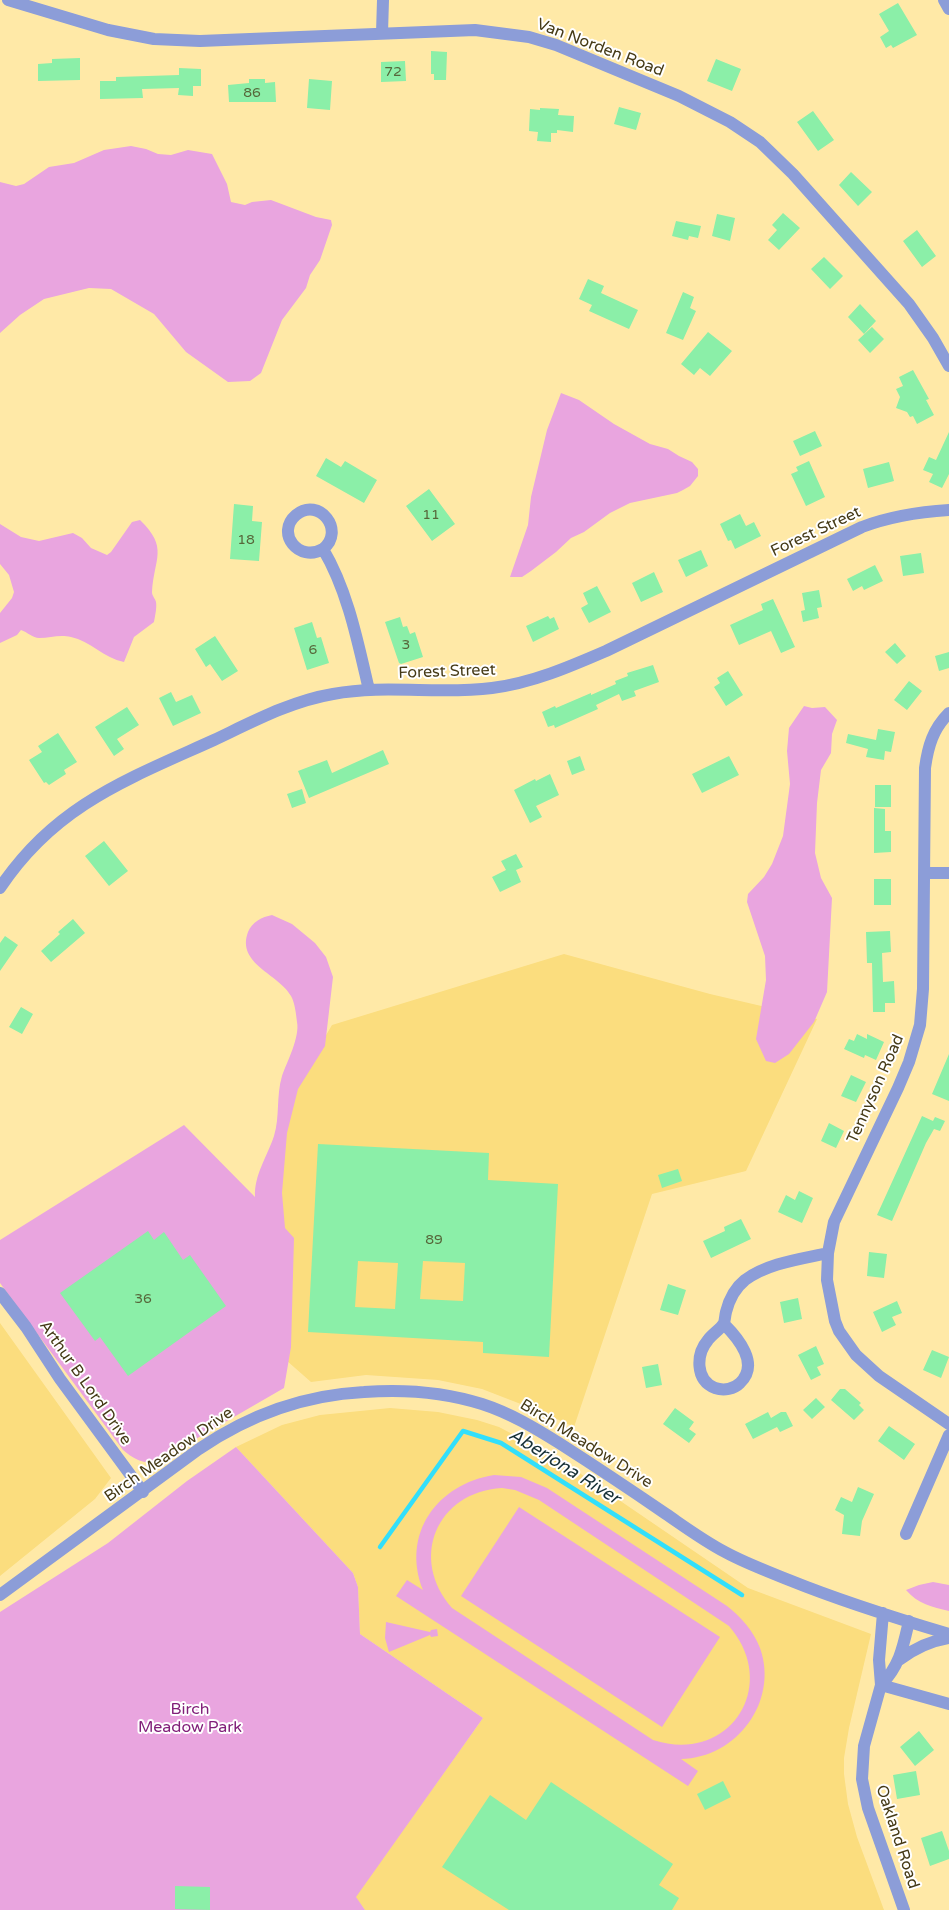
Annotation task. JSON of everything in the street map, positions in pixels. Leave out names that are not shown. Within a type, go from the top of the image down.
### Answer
[{"type":"street","name":"Van Norden Road","points":[[8,0],[99,28],[136,37],[154,39],[200,41],[474,30],[529,37],[556,45],[651,83],[730,122],[760,142],[793,174],[909,304],[933,338],[949,366]]},
{"type":"street","points":[[382,33],[383,0]]},
{"type":"street","points":[[944,0],[949,9]]},
{"type":"street","name":"Forest Street","points":[[0,888],[16,866],[45,834],[62,818],[95,796],[274,712],[316,697],[369,690],[479,689],[513,684],[550,675],[606,651],[862,527],[891,517],[949,510]]},
{"type":"street","points":[[323,549],[337,577],[349,612],[369,690]]},
{"type":"street","name":"Tennyson Road","points":[[949,713],[933,735],[927,756],[924,782],[923,989],[918,1034],[898,1088],[840,1207],[830,1237],[828,1253],[828,1280],[832,1308],[839,1331],[850,1348],[879,1376],[949,1424]]},
{"type":"street","points":[[925,873],[949,873]]},
{"type":"street","points":[[724,1324],[741,1342],[747,1365],[745,1375],[739,1384],[724,1389],[714,1388],[706,1382],[701,1373],[699,1362],[705,1344],[724,1324],[726,1312],[733,1294],[748,1278],[784,1263],[828,1253]]},
{"type":"street","name":"Arthur B Lord Drive","points":[[0,1293],[143,1492]]},
{"type":"street","name":"Birch Meadow Drive","points":[[0,1595],[143,1492],[199,1449],[230,1429],[275,1409],[317,1398],[352,1392],[392,1391],[446,1395],[484,1405],[535,1428],[727,1553],[800,1584],[949,1634]]},
{"type":"street","points":[[906,1534],[949,1435]]},
{"type":"street","name":"Oakland Road","points":[[883,1613],[879,1660],[881,1685],[864,1746],[863,1788],[872,1822],[904,1910]]},
{"type":"street","name":"Oakland Road","points":[[881,1685],[893,1672],[899,1660],[909,1621]]},
{"type":"street","name":"Oakland Road","points":[[899,1660],[912,1650],[927,1643],[949,1638]]},
{"type":"street","points":[[881,1685],[949,1704]]},
{"type":"shaded area","points":[[564,954],[710,994],[817,1019],[746,1171],[652,1194],[574,1427],[482,1389],[438,1380],[366,1375],[311,1382],[270,1346],[280,1114],[332,1025]]},
{"type":"shaded area","points":[[0,1323],[111,1478],[95,1499],[0,1576]]},
{"type":"shaded area","points":[[390,1408],[438,1412],[477,1420],[499,1427],[556,1457],[748,1588],[871,1634],[849,1728],[844,1758],[844,1774],[848,1804],[857,1837],[884,1910],[365,1910],[355,1897],[483,1718],[360,1634],[358,1587],[353,1573],[236,1447],[282,1425],[320,1415]]},
{"type":"green space","points":[[131,146],[158,154],[171,155],[188,150],[212,154],[227,184],[231,202],[245,205],[252,202],[271,200],[316,217],[331,220],[332,225],[320,260],[310,275],[306,288],[282,320],[261,373],[250,381],[228,382],[186,352],[154,314],[111,289],[89,288],[44,299],[20,315],[0,333],[0,182],[16,186],[24,184],[49,167],[74,163],[104,150]]},
{"type":"green space","points":[[561,393],[579,400],[614,424],[650,444],[668,449],[692,462],[698,469],[698,476],[690,486],[677,493],[630,503],[610,513],[584,532],[571,538],[556,552],[522,577],[510,577],[528,525],[531,497],[547,430]]},
{"type":"green space","points":[[140,520],[149,530],[157,546],[158,554],[152,592],[156,602],[156,609],[154,622],[134,637],[124,662],[110,657],[78,639],[67,636],[37,638],[21,630],[17,635],[0,643],[0,613],[12,598],[14,592],[9,575],[0,564],[0,524],[21,537],[39,541],[73,533],[82,538],[91,548],[107,555],[132,522]]},
{"type":"green space","points":[[804,706],[812,708],[825,707],[837,720],[832,734],[831,753],[821,770],[817,803],[815,853],[821,878],[832,898],[827,992],[814,1022],[789,1054],[775,1063],[766,1061],[756,1039],[766,980],[765,956],[747,902],[748,894],[764,877],[772,864],[783,836],[790,784],[787,751],[789,728]]},
{"type":"green space","points":[[272,915],[292,924],[315,943],[326,957],[333,977],[325,1046],[298,1089],[287,1133],[282,1193],[285,1228],[294,1238],[291,1347],[284,1388],[156,1462],[142,1461],[123,1450],[0,1283],[0,1240],[184,1125],[255,1197],[259,1174],[276,1129],[282,1076],[297,1035],[295,1009],[291,996],[278,981],[253,961],[246,943],[248,932],[252,925]]},
{"type":"green space","name":"Birch Meadow Park","points":[[236,1447],[353,1573],[358,1587],[360,1634],[483,1718],[356,1897],[365,1910],[0,1910],[0,1612],[108,1543],[187,1481]]},
{"type":"green space","points":[[494,1475],[521,1477],[547,1488],[727,1606],[742,1619],[750,1630],[760,1648],[764,1668],[764,1688],[758,1706],[749,1723],[736,1737],[720,1749],[701,1756],[681,1759],[698,1771],[688,1786],[396,1596],[407,1580],[423,1590],[417,1569],[417,1550],[421,1531],[429,1515],[441,1501],[456,1489],[474,1480]],"holes":[[[502,1488],[515,1490],[539,1500],[729,1626],[744,1649],[750,1673],[748,1695],[739,1715],[724,1731],[704,1741],[680,1745],[653,1740],[452,1608],[439,1589],[432,1569],[432,1550],[436,1531],[446,1515],[460,1502],[479,1492]]]},
{"type":"green space","points":[[519,1507],[720,1637],[662,1727],[461,1596]]},
{"type":"green space","points":[[933,1582],[949,1585],[949,1611],[920,1602],[906,1590]]},
{"type":"green space","points":[[386,1622],[430,1632],[437,1629],[438,1636],[431,1637],[430,1635],[389,1652],[385,1638]]},
{"type":"building","points":[[898,3],[917,35],[893,48],[891,45],[886,48],[880,37],[889,31],[879,14]]},
{"type":"building","points":[[431,51],[447,52],[446,80],[434,80],[434,74],[431,74]]},
{"type":"building","points":[[80,58],[80,80],[38,81],[38,64],[52,63],[52,59]]},
{"type":"building","points":[[716,59],[741,69],[732,91],[707,81]]},
{"type":"building","points":[[405,61],[406,81],[381,82],[381,62]]},
{"type":"building","points":[[179,68],[201,69],[201,86],[193,86],[193,96],[178,95],[179,88],[142,89],[143,98],[100,99],[100,81],[116,81],[116,77],[179,75]]},
{"type":"building","points":[[249,79],[265,79],[265,83],[275,82],[276,102],[229,102],[228,85],[249,83]]},
{"type":"building","points":[[309,79],[332,81],[330,110],[307,108]]},
{"type":"building","points":[[619,107],[641,113],[636,130],[614,124]]},
{"type":"building","points":[[540,108],[559,109],[558,115],[574,116],[573,132],[557,130],[557,133],[551,133],[551,142],[537,141],[538,132],[529,131],[530,109],[540,110]]},
{"type":"building","points":[[813,111],[834,140],[818,151],[797,122]]},
{"type":"building","points":[[851,172],[872,192],[858,206],[839,185]]},
{"type":"building","points":[[783,213],[800,228],[779,250],[768,240],[777,230],[772,225]]},
{"type":"building","points":[[717,214],[735,218],[730,241],[712,236]]},
{"type":"building","points":[[676,221],[701,226],[698,238],[689,236],[688,240],[672,236]]},
{"type":"building","points":[[917,230],[936,256],[922,267],[903,241]]},
{"type":"building","points":[[824,257],[843,276],[830,289],[811,269]]},
{"type":"building","points":[[588,279],[604,286],[601,293],[638,310],[629,329],[589,311],[592,305],[579,299]]},
{"type":"building","points":[[683,292],[694,297],[690,308],[696,311],[683,340],[666,333]]},
{"type":"building","points":[[860,304],[876,321],[864,334],[848,317]]},
{"type":"building","points":[[872,327],[884,339],[870,353],[858,340]]},
{"type":"building","points":[[708,332],[732,351],[710,376],[700,368],[694,375],[681,364]]},
{"type":"building","points":[[913,370],[929,399],[926,400],[934,415],[917,424],[913,416],[910,417],[907,412],[896,408],[900,397],[896,389],[903,386],[899,377]]},
{"type":"building","points":[[815,431],[822,446],[800,456],[793,441]]},
{"type":"building","points":[[949,432],[949,474],[942,488],[929,482],[933,474],[923,470],[929,457],[936,460]]},
{"type":"building","points":[[326,458],[341,467],[345,461],[377,480],[364,503],[316,476]]},
{"type":"building","points":[[809,461],[825,497],[806,506],[791,474],[798,471],[796,467]]},
{"type":"building","points":[[889,462],[894,481],[868,488],[863,469]]},
{"type":"building","points":[[429,489],[455,524],[432,541],[406,506]]},
{"type":"building","points":[[234,504],[253,506],[252,521],[262,522],[259,561],[230,559]]},
{"type":"building","points":[[740,514],[746,526],[754,522],[761,536],[735,549],[731,540],[728,541],[720,524]]},
{"type":"building","points":[[701,550],[708,566],[686,577],[678,560]]},
{"type":"building","points":[[921,553],[924,573],[903,576],[900,556]]},
{"type":"building","points":[[875,565],[883,581],[864,590],[862,586],[853,591],[847,579]]},
{"type":"building","points":[[654,572],[663,592],[641,602],[632,583]]},
{"type":"building","points":[[597,586],[611,612],[589,623],[581,608],[588,604],[583,593]]},
{"type":"building","points":[[819,590],[822,607],[817,608],[819,618],[803,622],[801,611],[805,610],[802,593]]},
{"type":"building","points":[[773,599],[795,647],[781,653],[771,631],[739,645],[730,625],[763,610],[761,604]]},
{"type":"building","points":[[548,616],[550,619],[554,617],[559,629],[533,642],[526,626]]},
{"type":"building","points":[[400,617],[403,627],[407,626],[410,634],[415,632],[423,657],[401,664],[399,663],[385,622]]},
{"type":"building","points":[[312,622],[317,638],[321,637],[329,663],[307,670],[294,628]]},
{"type":"building","points":[[215,636],[238,671],[222,681],[210,664],[206,667],[195,649]]},
{"type":"building","points":[[895,643],[906,656],[897,664],[885,652]]},
{"type":"building","points":[[949,652],[949,668],[939,671],[935,656]]},
{"type":"building","points":[[653,665],[659,682],[634,691],[636,696],[622,701],[619,694],[596,705],[598,709],[555,728],[554,725],[548,727],[542,712],[591,693],[591,695],[616,684],[615,681],[628,676],[627,673]]},
{"type":"building","points":[[728,671],[743,695],[726,706],[714,687],[720,683],[717,678]]},
{"type":"building","points":[[909,681],[922,691],[907,710],[894,700]]},
{"type":"building","points":[[171,692],[176,702],[192,695],[201,713],[173,726],[159,698]]},
{"type":"building","points":[[127,707],[139,725],[117,739],[124,749],[114,756],[95,727]]},
{"type":"building","points":[[878,729],[895,732],[891,752],[885,751],[884,760],[866,757],[868,749],[846,743],[848,734],[876,740]]},
{"type":"building","points":[[58,733],[77,762],[64,770],[66,774],[49,785],[46,782],[44,783],[29,760],[42,752],[38,746]]},
{"type":"building","points":[[383,750],[389,764],[309,798],[298,771],[327,760],[332,773]]},
{"type":"building","points":[[580,756],[585,770],[572,775],[567,761]]},
{"type":"building","points":[[729,756],[739,775],[702,793],[692,774]]},
{"type":"building","points":[[550,774],[559,795],[536,806],[542,817],[530,823],[514,790],[535,779],[536,781]]},
{"type":"building","points":[[875,785],[891,785],[891,807],[875,807]]},
{"type":"building","points":[[302,789],[306,803],[292,808],[287,794]]},
{"type":"building","points":[[874,808],[885,809],[885,831],[891,831],[891,852],[874,853]]},
{"type":"building","points":[[104,841],[128,871],[109,886],[85,856]]},
{"type":"building","points":[[516,854],[523,867],[516,870],[521,882],[500,892],[492,877],[506,870],[501,861]]},
{"type":"building","points":[[874,879],[891,879],[891,905],[874,905]]},
{"type":"building","points":[[73,919],[85,933],[51,962],[41,951]]},
{"type":"building","points":[[890,931],[891,952],[882,953],[883,982],[894,981],[895,1003],[885,1003],[885,1012],[873,1012],[872,963],[867,963],[866,932]]},
{"type":"building","points":[[5,936],[18,945],[0,971],[0,943]]},
{"type":"building","points":[[21,1007],[33,1014],[22,1034],[9,1027]]},
{"type":"building","points":[[857,1034],[867,1039],[867,1034],[884,1042],[876,1060],[865,1055],[864,1058],[844,1049],[849,1039],[854,1041]]},
{"type":"building","points":[[949,1054],[949,1101],[932,1094]]},
{"type":"building","points":[[851,1075],[866,1082],[856,1102],[841,1096]]},
{"type":"building","points":[[922,1116],[933,1121],[935,1117],[945,1121],[940,1131],[934,1129],[926,1143],[892,1221],[877,1215]]},
{"type":"building","points":[[829,1123],[844,1131],[836,1148],[821,1141]]},
{"type":"building","points":[[318,1144],[489,1153],[488,1180],[558,1184],[549,1357],[483,1353],[483,1342],[308,1332]],"holes":[[[358,1261],[398,1263],[395,1309],[355,1307]],[[423,1261],[465,1263],[463,1301],[420,1299]]]},
{"type":"building","points":[[678,1169],[682,1181],[662,1188],[658,1175]]},
{"type":"building","points":[[799,1191],[813,1198],[802,1223],[778,1212],[786,1195],[795,1200]]},
{"type":"building","points":[[741,1219],[751,1239],[711,1258],[703,1241],[725,1231],[724,1227]]},
{"type":"building","points":[[148,1231],[154,1240],[164,1232],[183,1260],[190,1255],[226,1306],[128,1376],[100,1337],[95,1341],[60,1293]]},
{"type":"building","points":[[869,1252],[887,1254],[884,1278],[867,1276]]},
{"type":"building","points":[[668,1284],[686,1290],[678,1315],[660,1310]]},
{"type":"building","points":[[798,1298],[802,1319],[784,1323],[780,1302]]},
{"type":"building","points":[[897,1301],[902,1313],[892,1317],[896,1325],[882,1332],[873,1312]]},
{"type":"building","points":[[816,1346],[824,1364],[817,1367],[821,1375],[811,1380],[798,1355]]},
{"type":"building","points":[[932,1350],[949,1357],[941,1378],[923,1370]]},
{"type":"building","points":[[658,1364],[662,1385],[646,1388],[642,1367]]},
{"type":"building","points":[[840,1389],[845,1389],[861,1403],[859,1405],[864,1410],[854,1420],[831,1400]]},
{"type":"building","points":[[816,1398],[825,1407],[812,1419],[803,1410]]},
{"type":"building","points":[[675,1408],[694,1422],[689,1429],[696,1434],[689,1443],[663,1424]]},
{"type":"building","points":[[768,1412],[771,1418],[781,1412],[786,1412],[793,1426],[780,1432],[777,1427],[753,1439],[745,1424]]},
{"type":"building","points":[[889,1426],[915,1444],[904,1460],[878,1441]]},
{"type":"building","points":[[858,1487],[874,1494],[862,1521],[860,1536],[842,1534],[844,1515],[835,1510],[841,1497],[852,1502]]},
{"type":"building","points":[[919,1731],[934,1750],[915,1766],[900,1747]]},
{"type":"building","points":[[916,1771],[920,1795],[897,1799],[893,1775]]},
{"type":"building","points":[[723,1781],[731,1797],[705,1810],[697,1794]]},
{"type":"building","points":[[551,1782],[673,1864],[659,1885],[679,1898],[672,1910],[509,1910],[442,1867],[490,1795],[526,1820]]},
{"type":"building","points":[[942,1831],[949,1851],[949,1859],[930,1866],[921,1838]]},
{"type":"building","points":[[175,1886],[210,1887],[210,1910],[175,1909]]},
{"type":"waterway","name":"Aberjona River","points":[[380,1547],[463,1431],[501,1443],[742,1595]]}]
